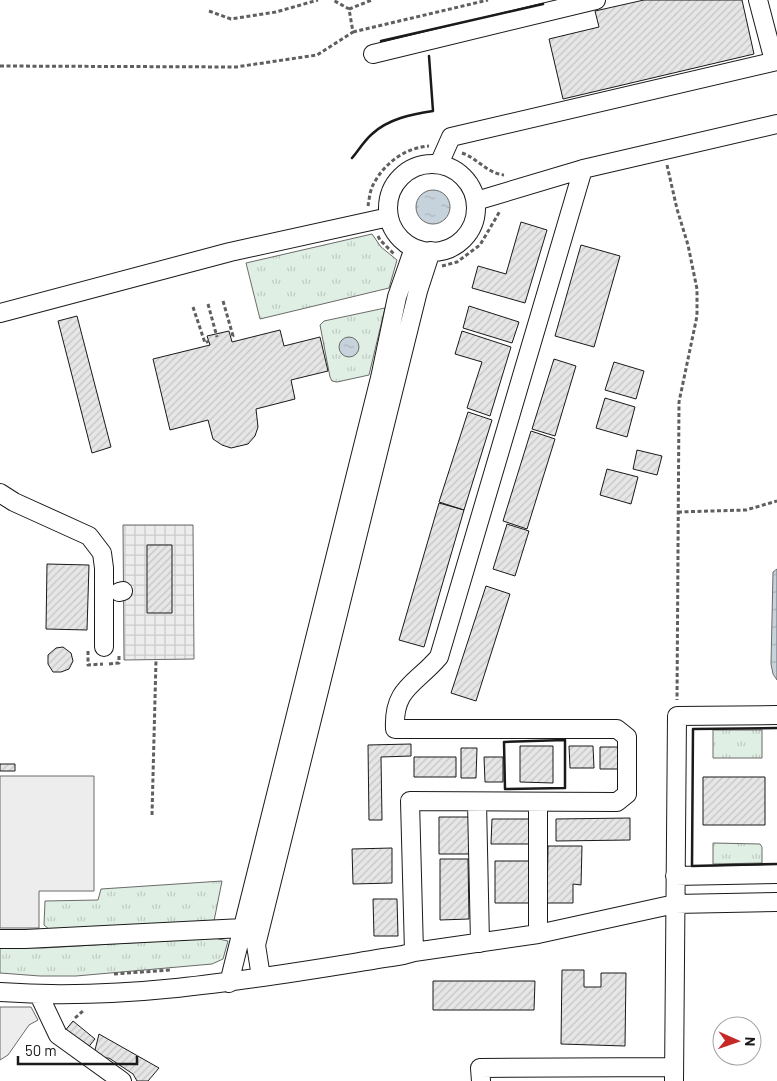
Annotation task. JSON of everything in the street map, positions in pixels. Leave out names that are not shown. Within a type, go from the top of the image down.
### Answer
[{"type":"lane","points":[[373,54],[596,0]]},
{"type":"lane","points":[[442,156],[452,168],[463,176],[472,188],[476,201],[476,213],[467,235],[459,243],[448,249],[422,249],[398,235],[389,217],[392,189],[400,177],[411,169],[442,156],[451,137],[775,61],[758,0]]},
{"type":"lane","points":[[476,201],[583,169],[777,124]]},
{"type":"lane","points":[[414,952],[410,801],[618,802],[627,794],[627,738],[617,728],[395,729],[394,716],[398,700],[404,691],[439,657],[583,169]]},
{"type":"lane","points":[[0,313],[230,252],[389,217]]},
{"type":"lane","points":[[229,982],[380,378],[397,297],[422,249]]},
{"type":"lane","points":[[261,977],[256,946],[418,291],[422,249]]},
{"type":"lane","points":[[0,493],[14,502],[89,536],[102,553],[104,568],[96,648]]},
{"type":"lane","points":[[481,1081],[480,1068],[674,1074],[677,716],[777,715]]},
{"type":"lane","points":[[477,802],[480,943]]},
{"type":"lane","points":[[538,803],[538,934]]},
{"type":"lane","points":[[675,876],[777,874]]},
{"type":"lane","points":[[0,992],[27,999],[175,989],[538,934],[675,904],[777,902]]},
{"type":"lane","points":[[0,939],[244,928]]},
{"type":"lane","points":[[27,999],[58,1034],[122,1081]]},
{"type":"path","points":[[209,11],[231,19],[276,12],[318,0]]},
{"type":"path","points":[[333,0],[349,9]]},
{"type":"path","points":[[349,9],[372,0]]},
{"type":"path","points":[[0,66],[236,67],[317,55],[353,32],[488,0]]},
{"type":"path","points":[[349,9],[353,32]]},
{"type":"path","points":[[368,206],[372,188],[383,170],[394,158],[418,147],[439,146],[442,156],[469,156],[494,173],[503,175],[512,173]]},
{"type":"path","points":[[664,150],[697,289],[697,316],[679,402],[677,716]]},
{"type":"path","points":[[375,230],[380,240],[400,258]]},
{"type":"path","points":[[223,301],[232,336]]},
{"type":"path","points":[[208,304],[217,337]]},
{"type":"path","points":[[193,308],[207,342]]},
{"type":"path","points":[[678,512],[746,510],[777,501]]},
{"type":"path","points":[[96,648],[88,665],[119,663]]},
{"type":"path","points":[[152,815],[156,660]]},
{"type":"path","points":[[113,974],[179,969]]},
{"type":"path","points":[[75,1018],[83,1010],[93,1009]]},
{"type":"green space","points":[[372,234],[381,247],[397,260],[389,288],[260,319],[246,263]]},
{"type":"green space","points":[[385,308],[369,375],[337,382],[332,381],[320,325],[324,321]]},
{"type":"green space","points":[[713,730],[762,730],[762,758],[713,758]]},
{"type":"green space","points":[[713,843],[760,844],[762,847],[762,863],[713,864]]},
{"type":"green space","points":[[222,881],[214,921],[50,930],[44,925],[45,901],[98,900],[101,889]]},
{"type":"green space","points":[[214,938],[228,941],[223,959],[212,964],[76,976],[0,973],[0,947],[43,948]]},
{"type":"shaded area","points":[[123,525],[193,525],[194,659],[124,660]]},
{"type":"shaded area","points":[[0,776],[94,776],[94,891],[39,891],[39,928],[0,928]]},
{"type":"shaded area","points":[[0,1007],[31,1007],[38,1020],[29,1025],[8,1055],[0,1060]]},
{"type":"water","points":[[433,190],[440,191],[445,195],[449,200],[449,214],[445,219],[440,223],[433,224],[426,223],[421,219],[417,214],[416,207],[417,200],[421,195],[426,191]]},
{"type":"water","points":[[349,337],[356,340],[359,347],[356,354],[349,357],[342,354],[339,347],[342,340]]},
{"type":"water","points":[[777,569],[777,680],[773,674],[771,664],[773,572]]},
{"type":"building","points":[[644,0],[742,0],[754,54],[563,99],[549,39],[599,27],[595,11]]},
{"type":"building","points":[[521,222],[547,230],[525,303],[472,288],[478,266],[506,274]]},
{"type":"building","points":[[581,245],[620,256],[594,347],[555,336]]},
{"type":"building","points":[[469,306],[519,322],[512,343],[463,328]]},
{"type":"building","points":[[77,316],[111,447],[92,453],[58,321]]},
{"type":"building","points":[[280,330],[284,346],[320,337],[328,371],[291,380],[295,399],[256,409],[258,427],[255,436],[248,444],[231,448],[222,445],[213,439],[208,420],[170,430],[153,359],[210,345],[207,336],[229,331],[232,342]]},
{"type":"building","points":[[462,331],[511,347],[490,416],[467,408],[482,362],[455,354]]},
{"type":"building","points":[[554,359],[576,366],[555,436],[532,429]]},
{"type":"building","points":[[614,362],[644,371],[636,399],[605,390]]},
{"type":"building","points":[[605,398],[635,407],[627,437],[596,428]]},
{"type":"building","points":[[468,412],[492,420],[464,510],[439,502]]},
{"type":"building","points":[[531,431],[555,439],[527,529],[503,521]]},
{"type":"building","points":[[637,450],[662,456],[657,475],[633,469]]},
{"type":"building","points":[[607,469],[638,477],[631,504],[600,495]]},
{"type":"building","points":[[439,503],[464,510],[424,647],[399,640]]},
{"type":"building","points":[[507,524],[529,531],[515,576],[493,569]]},
{"type":"building","points":[[147,545],[172,545],[172,613],[147,613]]},
{"type":"building","points":[[47,564],[89,565],[87,630],[46,629]]},
{"type":"building","points":[[486,586],[510,594],[476,701],[451,693]]},
{"type":"building","points":[[63,647],[71,653],[73,661],[69,669],[53,672],[48,664],[48,655],[56,648]]},
{"type":"building","points":[[411,744],[411,756],[381,757],[382,820],[369,820],[368,745]]},
{"type":"building","points":[[520,746],[553,746],[553,783],[520,782]]},
{"type":"building","points":[[569,746],[593,746],[594,768],[570,768]]},
{"type":"building","points":[[600,747],[621,747],[620,769],[600,769]]},
{"type":"building","points":[[461,748],[477,748],[476,778],[461,778]]},
{"type":"building","points":[[414,757],[456,757],[456,777],[414,777]]},
{"type":"building","points":[[484,757],[503,757],[503,782],[485,782]]},
{"type":"building","points":[[0,764],[15,764],[15,771],[0,771]]},
{"type":"building","points":[[703,777],[765,777],[765,825],[703,825]]},
{"type":"building","points":[[439,817],[470,817],[471,854],[439,854]]},
{"type":"building","points":[[630,818],[630,840],[556,841],[556,819]]},
{"type":"building","points":[[492,819],[530,819],[530,844],[491,844]]},
{"type":"building","points":[[548,846],[582,846],[581,885],[573,884],[573,903],[547,903]]},
{"type":"building","points":[[392,848],[392,883],[353,884],[352,849]]},
{"type":"building","points":[[440,859],[468,859],[469,919],[440,920]]},
{"type":"building","points":[[495,861],[534,861],[534,903],[495,903]]},
{"type":"building","points":[[373,899],[397,899],[398,936],[374,936]]},
{"type":"building","points":[[562,970],[584,970],[584,987],[601,987],[601,973],[626,973],[625,1046],[561,1044]]},
{"type":"building","points":[[433,981],[535,981],[534,1010],[433,1010]]},
{"type":"building","points":[[73,1021],[95,1039],[86,1050],[64,1032]]},
{"type":"building","points":[[99,1034],[159,1068],[148,1081],[137,1081],[133,1074],[109,1058],[93,1058]]},
{"type":"wall","points":[[381,41],[543,4]]},
{"type":"wall","points":[[352,158],[378,129],[393,121],[433,111],[429,56]]},
{"type":"wall","points":[[777,728],[693,729],[692,866],[777,864]]},
{"type":"wall","points":[[565,740],[565,788],[505,789],[504,742],[565,740]]}]
